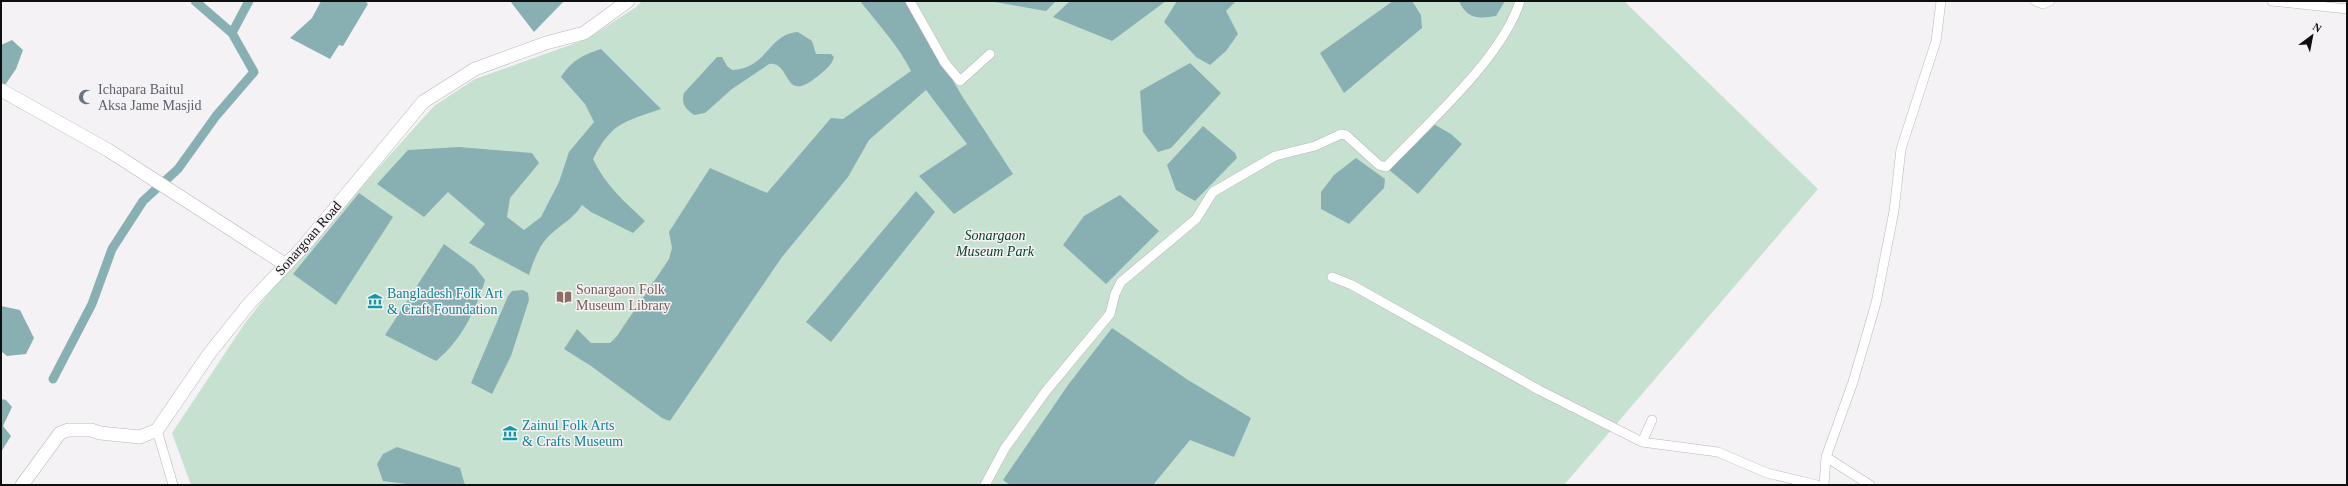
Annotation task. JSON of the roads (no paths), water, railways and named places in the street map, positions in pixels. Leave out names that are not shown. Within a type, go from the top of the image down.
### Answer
[{"type":"main road","name":"Sonargoan Road","points":[[157,430],[222,338],[248,305],[286,265],[423,102],[475,69],[546,43],[584,34],[628,1]]},
{"type":"main road","points":[[1,90],[108,150],[286,265]]},
{"type":"main road","points":[[22,485],[60,433],[68,430],[91,430],[100,433],[140,437],[157,430]]},
{"type":"street","points":[[910,1],[945,63],[960,82],[990,54]]},
{"type":"street","points":[[985,485],[1006,448],[1046,391],[1110,314],[1115,294],[1121,282],[1196,219],[1213,192],[1275,156],[1315,146],[1341,134],[1346,134],[1379,165],[1386,167],[1451,99],[1505,36],[1520,1]]},
{"type":"street","points":[[1824,485],[1826,457],[1853,382],[1876,303],[1894,211],[1901,149],[1936,41],[1940,1]]},
{"type":"street","points":[[2035,1],[2043,4],[2050,1]]},
{"type":"street","points":[[2272,1],[2347,9]]},
{"type":"street","points":[[1332,277],[1352,285],[1539,390],[1642,442],[1718,452],[1767,473],[1817,485]]},
{"type":"street","points":[[1642,442],[1652,420]]},
{"type":"street","points":[[157,430],[173,485]]},
{"type":"street","points":[[1826,457],[1870,485]]},
{"type":"water","points":[[321,1],[365,1],[368,4],[343,46],[339,45],[330,59],[290,38],[312,18]]},
{"type":"water","points":[[510,1],[564,1],[534,32]]},
{"type":"water","points":[[860,1],[906,1],[962,96],[1013,174],[954,214],[919,176],[967,144],[926,90],[869,140],[848,177],[782,257],[670,421],[662,418],[591,366],[564,349],[577,329],[591,343],[610,343],[617,336],[669,259],[672,248],[669,232],[710,168],[767,193],[831,118],[843,119],[911,71],[894,43]]},
{"type":"water","points":[[989,1],[1056,1],[1046,11]]},
{"type":"water","points":[[1070,1],[1166,1],[1112,41],[1053,17]]},
{"type":"water","points":[[1177,1],[1236,1],[1226,11],[1238,34],[1226,51],[1210,65],[1196,57],[1164,22]]},
{"type":"water","points":[[1393,1],[1412,1],[1421,15],[1422,28],[1344,93],[1320,53]]},
{"type":"water","points":[[1459,1],[1505,1],[1496,16],[1478,17],[1469,14],[1462,7]]},
{"type":"water","points":[[798,32],[812,41],[816,54],[831,54],[834,57],[828,68],[807,84],[798,86],[793,85],[781,69],[776,65],[769,64],[732,89],[705,113],[694,115],[686,108],[683,103],[684,93],[717,57],[722,57],[727,66],[732,70],[744,68],[753,64],[780,39],[788,34]]},
{"type":"water","points":[[12,40],[23,50],[16,69],[5,85],[1,84],[1,45]]},
{"type":"water","points":[[601,49],[661,109],[637,117],[613,130],[606,137],[593,159],[609,185],[645,221],[633,233],[591,212],[582,205],[572,217],[543,242],[529,275],[469,243],[485,224],[448,192],[424,217],[377,184],[408,150],[459,147],[532,153],[539,163],[510,198],[507,217],[524,230],[541,217],[559,182],[569,152],[594,122],[585,104],[561,77],[569,66],[578,59]]},
{"type":"water","points":[[1190,63],[1221,93],[1171,148],[1158,152],[1143,132],[1140,91]]},
{"type":"water","points":[[1430,122],[1451,134],[1462,144],[1418,194],[1388,169]]},
{"type":"water","points":[[1203,126],[1235,153],[1237,158],[1195,201],[1176,190],[1167,165]]},
{"type":"water","points":[[1356,158],[1385,179],[1384,188],[1349,224],[1321,209],[1321,192],[1334,175]]},
{"type":"water","points":[[916,191],[935,212],[831,342],[806,322]]},
{"type":"water","points":[[359,193],[393,217],[336,305],[293,274]]},
{"type":"water","points":[[1120,195],[1159,231],[1106,284],[1063,245],[1084,216]]},
{"type":"water","points":[[444,244],[474,266],[485,280],[482,291],[472,313],[460,335],[436,361],[385,335]]},
{"type":"water","points":[[523,290],[528,293],[529,300],[511,356],[492,394],[471,383],[508,296],[512,291]]},
{"type":"water","points":[[1,306],[20,310],[34,338],[26,354],[7,356],[1,351]]},
{"type":"water","points":[[1112,328],[1188,380],[1251,418],[1234,457],[1190,440],[1153,485],[1010,485],[1003,480],[1068,385]]},
{"type":"water","points":[[1,399],[6,400],[12,407],[3,426],[11,436],[1,452]]},
{"type":"water","points":[[397,447],[460,468],[465,485],[415,485],[383,481],[377,464],[383,454]]},
{"type":"waterway","points":[[195,1],[232,33]]},
{"type":"waterway","points":[[53,379],[92,304],[112,249],[143,201],[178,169],[216,116],[254,72],[232,33],[249,1]]},
{"type":"place","name":"Ichapara Baitul Aksa Jame Masjid","points":[[86,97]]},
{"type":"place","name":"Sonargaon Folk Museum Library","points":[[564,297]]},
{"type":"place","name":"Bangladesh Folk Art & Craft Foundation","points":[[375,301]]},
{"type":"place","name":"Zainul Folk Arts & Crafts Museum","points":[[510,433]]},
{"type":"park label","name":"Sonargaon Museum Park","points":[[995,244]]}]
